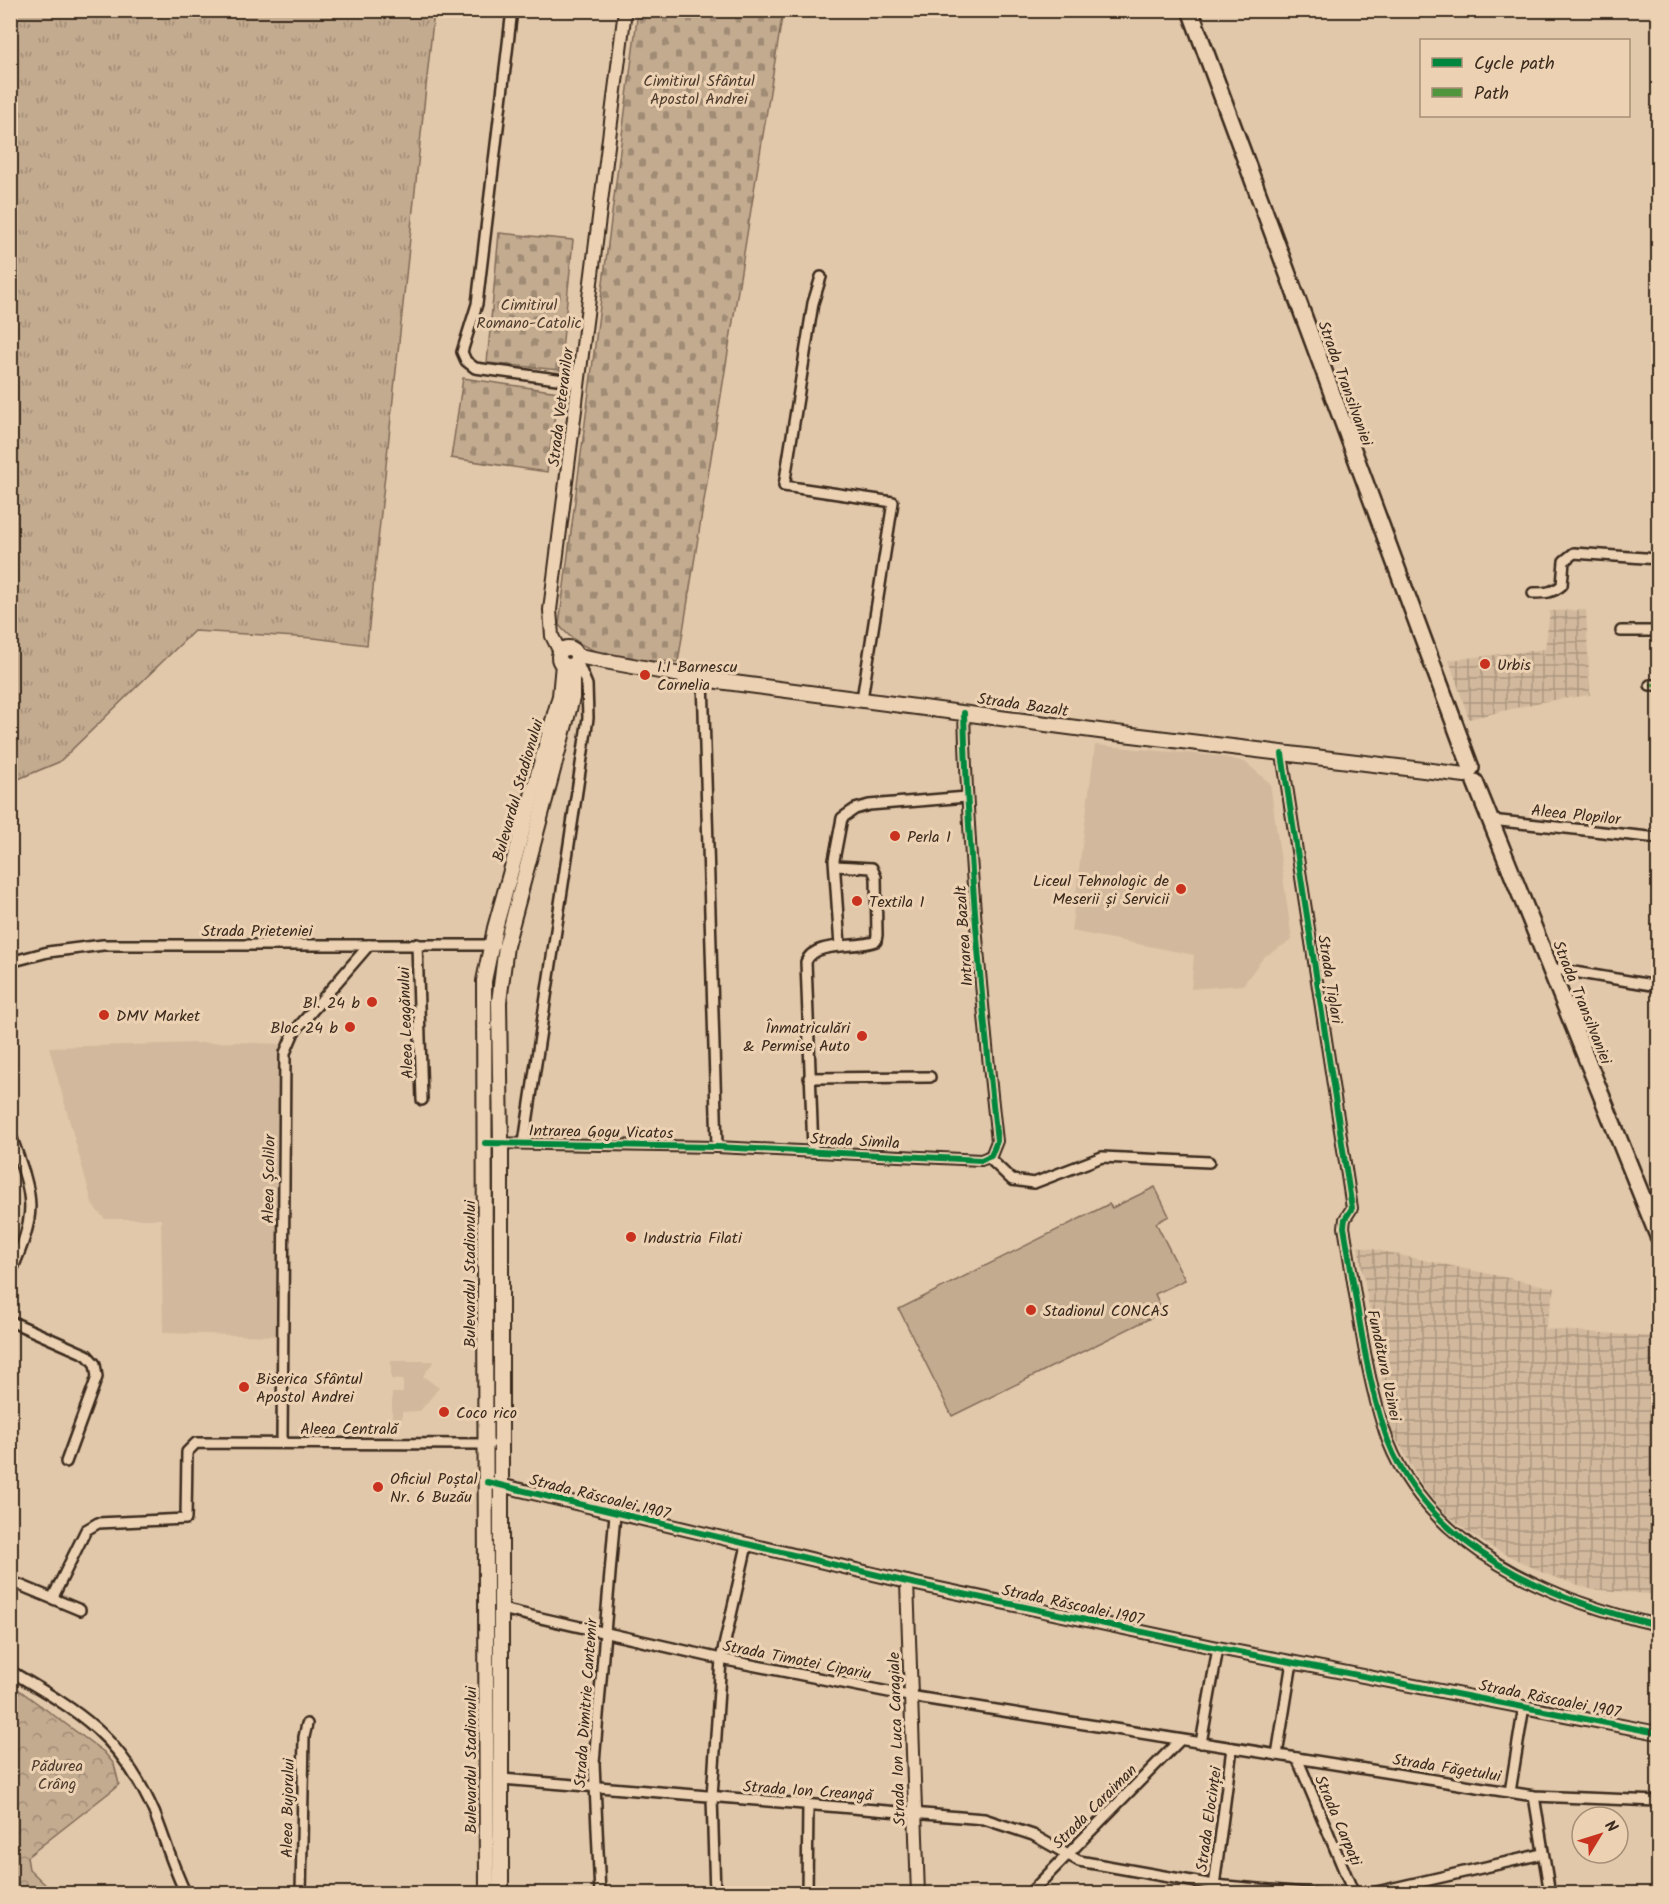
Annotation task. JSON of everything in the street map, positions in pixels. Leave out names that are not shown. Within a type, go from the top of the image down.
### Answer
[{"type":"main road","name":"Strada Transilvaniei","points":[[1190,10],[1470,775],[1491,820],[1659,1236]]},
{"type":"main road","name":"Strada Bazalt","points":[[569,658],[704,679],[964,713],[1282,754],[1470,775]]},
{"type":"main road","name":"Bulevardul Stadionului","points":[[487,1893],[487,1482],[483,1001],[491,945],[551,732],[569,658]]},
{"type":"main road","name":"Bulevardul Stadionului","points":[[501,1893],[499,1002],[506,946],[572,698],[569,658]]},
{"type":"street","points":[[512,10],[477,304],[462,352],[466,361],[475,368],[579,382]]},
{"type":"street","name":"Strada Veteranilor","points":[[569,658],[550,628],[550,610],[625,10]]},
{"type":"street","points":[[821,277],[813,303],[784,486],[893,502],[862,699]]},
{"type":"street","points":[[1533,593],[1551,592],[1558,589],[1562,585],[1564,561],[1574,554],[1659,559]]},
{"type":"street","points":[[1621,631],[1659,631]]},
{"type":"street","name":"Intrarea Gogu Vicatos","points":[[524,1143],[588,718],[587,685],[569,658]]},
{"type":"street","points":[[704,679],[717,1147]]},
{"type":"street","name":"Intrarea Bazalt","points":[[964,713],[967,797],[982,1005],[997,1141],[989,1156]]},
{"type":"street","name":"Strada Țiglari","points":[[1282,754],[1352,1209]]},
{"type":"street","points":[[840,946],[834,860],[842,818],[855,809],[869,805],[967,797]]},
{"type":"street","name":"Aleea Plopilor","points":[[1491,820],[1659,838]]},
{"type":"street","name":"Strada Simila","points":[[813,1151],[806,962],[815,951],[840,946],[869,945],[876,941],[876,877],[872,868],[835,866]]},
{"type":"street","name":"Aleea Leagănului","points":[[417,944],[422,1101]]},
{"type":"street","name":"Strada Prieteniei","points":[[10,962],[48,952],[103,945],[506,946]]},
{"type":"street","name":"Aleea Școlilor","points":[[282,1443],[285,1053],[294,1032],[369,945]]},
{"type":"street","points":[[1550,968],[1659,986]]},
{"type":"street","points":[[809,1078],[930,1077]]},
{"type":"street","points":[[10,1133],[30,1189],[32,1205],[22,1247],[10,1275]]},
{"type":"street","name":"Intrarea Gogu Vicatos","points":[[485,1143],[717,1147]]},
{"type":"street","name":"Strada Simila","points":[[717,1147],[981,1160],[989,1156]]},
{"type":"street","points":[[989,1156],[1012,1180],[1034,1183],[1102,1157],[1133,1156],[1168,1161],[1209,1162]]},
{"type":"street","name":"Fundătura Uzinei","points":[[1352,1209],[1345,1219],[1344,1227],[1376,1398],[1398,1462],[1424,1502],[1477,1552],[1538,1585],[1616,1616],[1659,1625]]},
{"type":"street","points":[[10,1321],[87,1355],[95,1364],[97,1377],[66,1462]]},
{"type":"street","name":"Aleea Centrală","points":[[53,1597],[86,1530],[98,1523],[186,1520],[187,1452],[196,1443],[501,1444]]},
{"type":"street","name":"Strada Răscoalei 1907","points":[[487,1482],[907,1582],[1218,1648],[1659,1733]]},
{"type":"street","name":"Strada Dimitrie Cantemir","points":[[600,1893],[594,1787],[604,1633],[615,1514]]},
{"type":"street","points":[[715,1893],[712,1797],[721,1659],[747,1545]]},
{"type":"street","points":[[10,1581],[80,1610]]},
{"type":"street","name":"Strada Ion Luca Caragiale","points":[[907,1582],[909,1696],[918,1893]]},
{"type":"street","name":"Strada Timotei Cipariu","points":[[501,1609],[721,1659],[909,1696],[1232,1748]]},
{"type":"street","points":[[1201,1743],[1218,1648]]},
{"type":"street","points":[[1277,1755],[1292,1662]]},
{"type":"street","points":[[10,1671],[70,1706],[110,1740],[142,1787],[186,1893]]},
{"type":"street","points":[[1510,1792],[1524,1706]]},
{"type":"street","name":"Aleea Bujorului","points":[[301,1893],[304,1737],[307,1724]]},
{"type":"street","name":"Strada Caraiman","points":[[1029,1893],[1180,1740]]},
{"type":"street","name":"Strada Făgetului","points":[[1232,1748],[1534,1796],[1659,1801]]},
{"type":"street","name":"Strada Elocinței","points":[[1214,1889],[1232,1748]]},
{"type":"street","name":"Strada Carpați","points":[[1297,1758],[1354,1893]]},
{"type":"street","name":"Strada Ion Creangă","points":[[502,1779],[952,1815],[1002,1823],[1033,1835],[1079,1861],[1214,1889],[1317,1893]]},
{"type":"street","points":[[1534,1796],[1550,1893]]},
{"type":"street","points":[[807,1893],[808,1805]]},
{"type":"street","points":[[1368,1893],[1542,1854]]},
{"type":"shaded area","points":[[1586,610],[1590,695],[1541,702],[1469,719],[1449,660],[1545,649],[1550,611]]},
{"type":"shaded area","name":"Liceul Tehnologic de Meserii și Servicii","points":[[1095,745],[1219,756],[1245,762],[1270,783],[1292,940],[1264,957],[1243,985],[1191,989],[1194,955],[1071,931]]},
{"type":"shaded area","points":[[237,1042],[280,1044],[277,1336],[163,1333],[161,1219],[105,1219],[93,1206],[49,1047]]},
{"type":"shaded area","points":[[1358,1246],[1555,1288],[1545,1329],[1658,1337],[1658,1595],[1590,1589],[1543,1573],[1491,1547],[1468,1532],[1444,1512],[1425,1490],[1391,1430]]},
{"type":"shaded area","points":[[391,1361],[434,1361],[423,1376],[439,1388],[420,1411],[402,1412],[402,1419],[392,1421],[392,1393],[403,1393],[403,1380],[391,1379]]},
{"type":"green space","points":[[11,10],[434,11],[367,645],[314,638],[194,631],[59,762],[11,782]]},
{"type":"green space","name":"Cimitirul Sfântul Apostol Andrei","points":[[638,11],[783,11],[678,662],[629,659],[598,652],[571,637],[559,625]]},
{"type":"green space","name":"Cimitirul Romano-Catolic","points":[[499,233],[573,240],[560,370],[487,363]]},
{"type":"green space","points":[[463,378],[558,392],[547,472],[451,458]]},
{"type":"green space","name":"Stadionul CONCAS","points":[[1155,1187],[1169,1216],[1156,1223],[1185,1280],[1155,1294],[1163,1312],[952,1416],[899,1309],[1109,1204],[1112,1208]]},
{"type":"green space","name":"Pădurea Crâng","points":[[11,1684],[104,1752],[114,1764],[119,1784],[27,1857],[29,1869],[54,1893],[11,1893]]},
{"type":"marked path","points":[[1650,685],[1658,685]]},
{"type":"cycle path","points":[[485,1143],[717,1147],[981,1160],[991,1156],[997,1141],[976,927],[964,713]]},
{"type":"cycle path","points":[[1282,754],[1352,1208],[1345,1219],[1344,1227],[1367,1363],[1388,1441],[1407,1479],[1433,1512],[1464,1540],[1499,1564],[1538,1585],[1577,1601],[1658,1625]]},
{"type":"cycle path","points":[[487,1482],[907,1582],[1218,1648],[1658,1733]]},
{"type":"place","name":"Urbis","points":[[1485,664]]},
{"type":"place","name":"I.I Barnescu Cornelia","points":[[645,675]]},
{"type":"place","name":"Perla 1","points":[[895,836]]},
{"type":"place","name":"Liceul Tehnologic de Meserii și Servicii","points":[[1181,889]]},
{"type":"place","name":"Textila 1","points":[[857,901]]},
{"type":"place","name":"Bl. 24 b","points":[[372,1002]]},
{"type":"place","name":"DMV Market","points":[[104,1015]]},
{"type":"place","name":"Bloc 24 b","points":[[350,1027]]},
{"type":"place","name":"Înmatriculări & Permise Auto","points":[[862,1036]]},
{"type":"place","name":"Industria Filati","points":[[631,1237]]},
{"type":"place","name":"Stadionul CONCAS","points":[[1031,1310]]},
{"type":"place","name":"Biserica Sfântul Apostol Andrei","points":[[244,1387]]},
{"type":"place","name":"Coco rico","points":[[444,1412]]},
{"type":"place","name":"Oficiul Poștal Nr. 6 Buzău","points":[[378,1487]]}]
